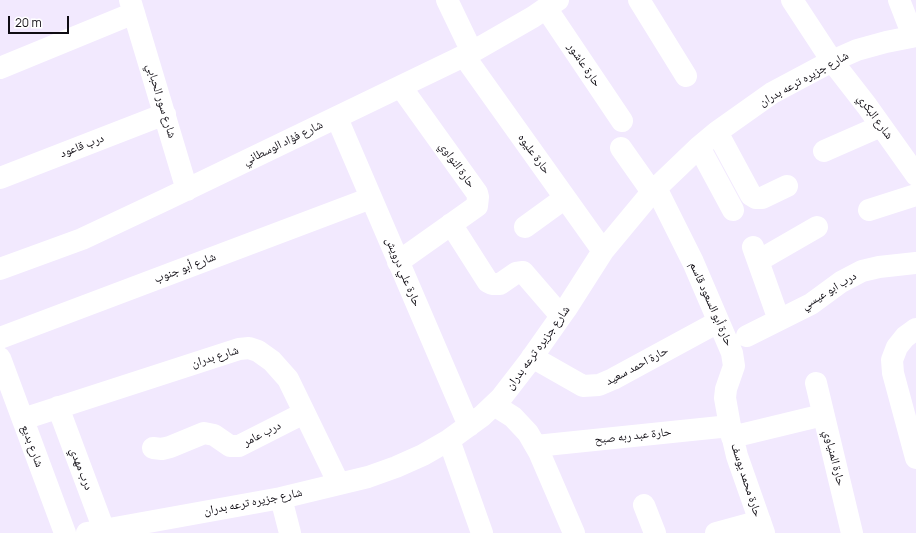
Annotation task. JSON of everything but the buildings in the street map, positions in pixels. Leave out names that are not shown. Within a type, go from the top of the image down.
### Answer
[{"type":"street","name":"حارة عليوه","points":[[447,0],[468,54],[565,198],[603,251]]},
{"type":"street","points":[[639,0],[686,76]]},
{"type":"street","name":"شارع البكري","points":[[792,0],[832,61],[914,170]]},
{"type":"street","points":[[899,0],[914,36]]},
{"type":"street","name":"شارع فؤاد الوسطاني","points":[[0,269],[82,238],[187,190],[337,118],[468,54],[552,3]]},
{"type":"street","name":"حارة عاشور","points":[[552,3],[622,121]]},
{"type":"street","points":[[0,68],[132,6]]},
{"type":"street","name":"شارع سور الحبابي","points":[[132,6],[187,190]]},
{"type":"street","name":"شارع جزيره ترعه بدران","points":[[95,531],[281,498],[368,477],[396,468],[449,440],[469,426],[501,398],[561,316],[603,251],[654,190],[698,147],[772,93],[832,61],[857,50],[914,36]]},
{"type":"street","name":"حارة النواوي","points":[[398,262],[477,206],[478,197],[477,193],[401,87]]},
{"type":"street","name":"درب قاعود","points":[[0,178],[164,114]]},
{"type":"street","name":"حارة علي درويش","points":[[337,118],[469,426]]},
{"type":"street","points":[[824,150],[881,126]]},
{"type":"street","points":[[717,132],[751,195],[756,198],[762,198],[787,186]]},
{"type":"street","points":[[698,147],[733,210]]},
{"type":"street","name":"حارة أبو السعود قاسم","points":[[621,148],[654,190],[693,262],[732,353],[734,366],[727,383],[725,398],[731,431]]},
{"type":"street","points":[[869,210],[916,195]]},
{"type":"street","name":"شارع أبو جنوب","points":[[0,338],[371,198]]},
{"type":"street","points":[[525,227],[565,198]]},
{"type":"street","points":[[451,224],[488,282],[492,284],[500,284],[516,273],[523,272],[561,316]]},
{"type":"street","points":[[779,320],[755,254],[817,227]]},
{"type":"street","name":"درب ابو عيسي","points":[[747,336],[811,304],[841,282],[862,271],[879,267],[916,263]]},
{"type":"street","name":"حارة احمد سعيد","points":[[532,357],[583,386],[599,385],[613,379],[718,322]]},
{"type":"street","points":[[916,329],[905,337],[897,347],[892,360],[893,374],[908,398],[916,458]]},
{"type":"street","name":"شارع بدران","points":[[23,419],[239,349],[249,348],[272,361],[288,379],[339,484]]},
{"type":"street","name":"شارع بديع","points":[[0,358],[65,533]]},
{"type":"street","name":"حارة المنياوي","points":[[816,383],[852,533]]},
{"type":"street","points":[[494,405],[513,417],[528,432],[536,446],[574,533]]},
{"type":"street","name":"درب مهدي","points":[[58,408],[95,531]]},
{"type":"street","name":"درب عامر","points":[[153,448],[162,449],[170,447],[204,433],[214,435],[230,446],[239,446],[304,413]]},
{"type":"street","name":"حارة عبد ربه صبح","points":[[536,446],[731,431],[823,414]]},
{"type":"street","name":"حارة محمد يوسف","points":[[731,431],[737,456],[762,527]]},
{"type":"street","points":[[449,440],[482,533]]},
{"type":"street","points":[[281,498],[290,533]]},
{"type":"street","points":[[644,505],[655,533]]},
{"type":"street","points":[[716,533],[762,527]]}]
